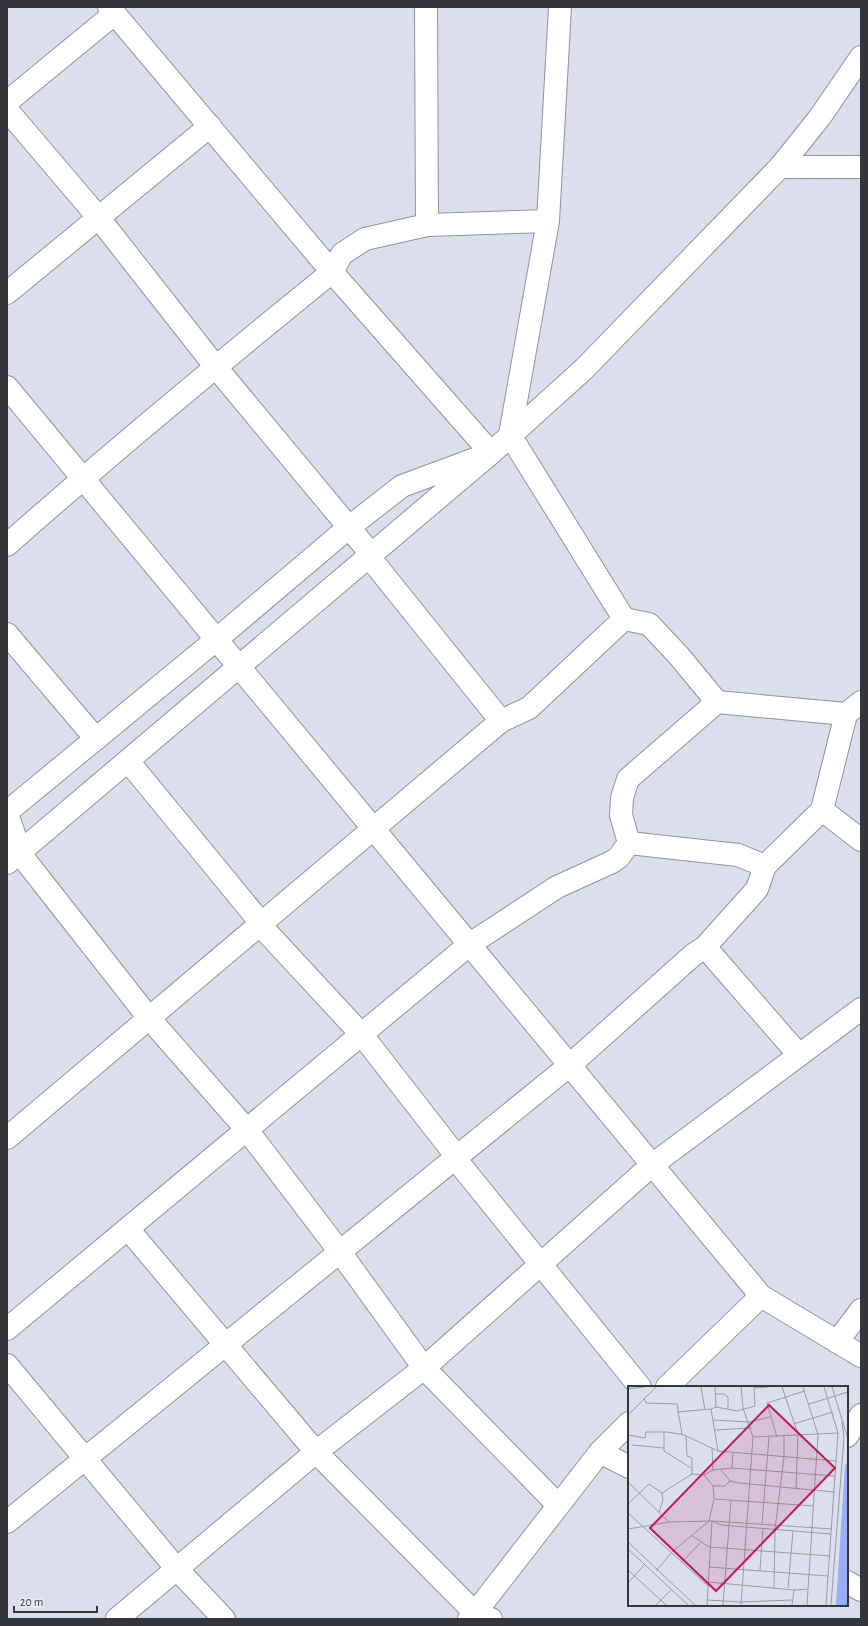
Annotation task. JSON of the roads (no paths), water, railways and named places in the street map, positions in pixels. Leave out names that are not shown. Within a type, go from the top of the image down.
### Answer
[{"type":"street","points":[[426,7],[427,225]]},
{"type":"street","points":[[560,7],[548,221],[510,435],[624,619],[649,624],[679,656],[717,702]]},
{"type":"street","points":[[7,102],[111,11],[210,126],[332,272],[491,453]]},
{"type":"street","points":[[14,858],[240,667],[370,554],[491,453],[584,369],[780,167],[820,117],[861,56]]},
{"type":"street","points":[[7,110],[98,217],[215,366],[370,554],[370,558],[501,721]]},
{"type":"street","points":[[7,293],[210,126]]},
{"type":"street","points":[[780,167],[861,166]]},
{"type":"street","points":[[7,545],[83,478],[215,366],[332,272],[342,254],[365,239],[427,225],[548,221]]},
{"type":"street","points":[[7,387],[761,1296],[861,1356]]},
{"type":"street","points":[[14,858],[7,812],[217,639],[348,528],[402,486],[491,453]]},
{"type":"street","points":[[7,1138],[501,721],[529,708],[624,619]]},
{"type":"street","points":[[7,634],[96,739]]},
{"type":"street","points":[[7,1522],[570,1065],[693,954],[705,947],[758,889],[765,866],[822,810],[854,708],[717,702],[628,779],[622,798],[621,815],[629,843]]},
{"type":"street","points":[[128,761],[261,923],[261,926],[362,1035],[457,1157],[458,1162],[639,1386]]},
{"type":"street","points":[[822,810],[861,840]]},
{"type":"street","points":[[629,843],[738,855],[765,866]]},
{"type":"street","points":[[7,1330],[470,944],[557,886],[612,862],[619,857],[629,843]]},
{"type":"street","points":[[14,858],[21,855],[149,1018],[247,1130],[340,1252],[424,1368],[558,1505]]},
{"type":"street","points":[[705,947],[799,1055]]},
{"type":"street","points":[[117,1619],[316,1452],[424,1368],[652,1165],[861,1008]]},
{"type":"street","points":[[128,1229],[316,1452],[478,1617],[558,1505],[600,1452],[628,1424]]},
{"type":"street","points":[[668,1386],[761,1296]]},
{"type":"street","points":[[837,1342],[861,1310]]},
{"type":"street","points":[[7,1365],[176,1568],[224,1619]]},
{"type":"street","points":[[848,1434],[861,1415]]},
{"type":"street","points":[[600,1452],[628,1466]]},
{"type":"street","points":[[848,1583],[861,1590]]}]
